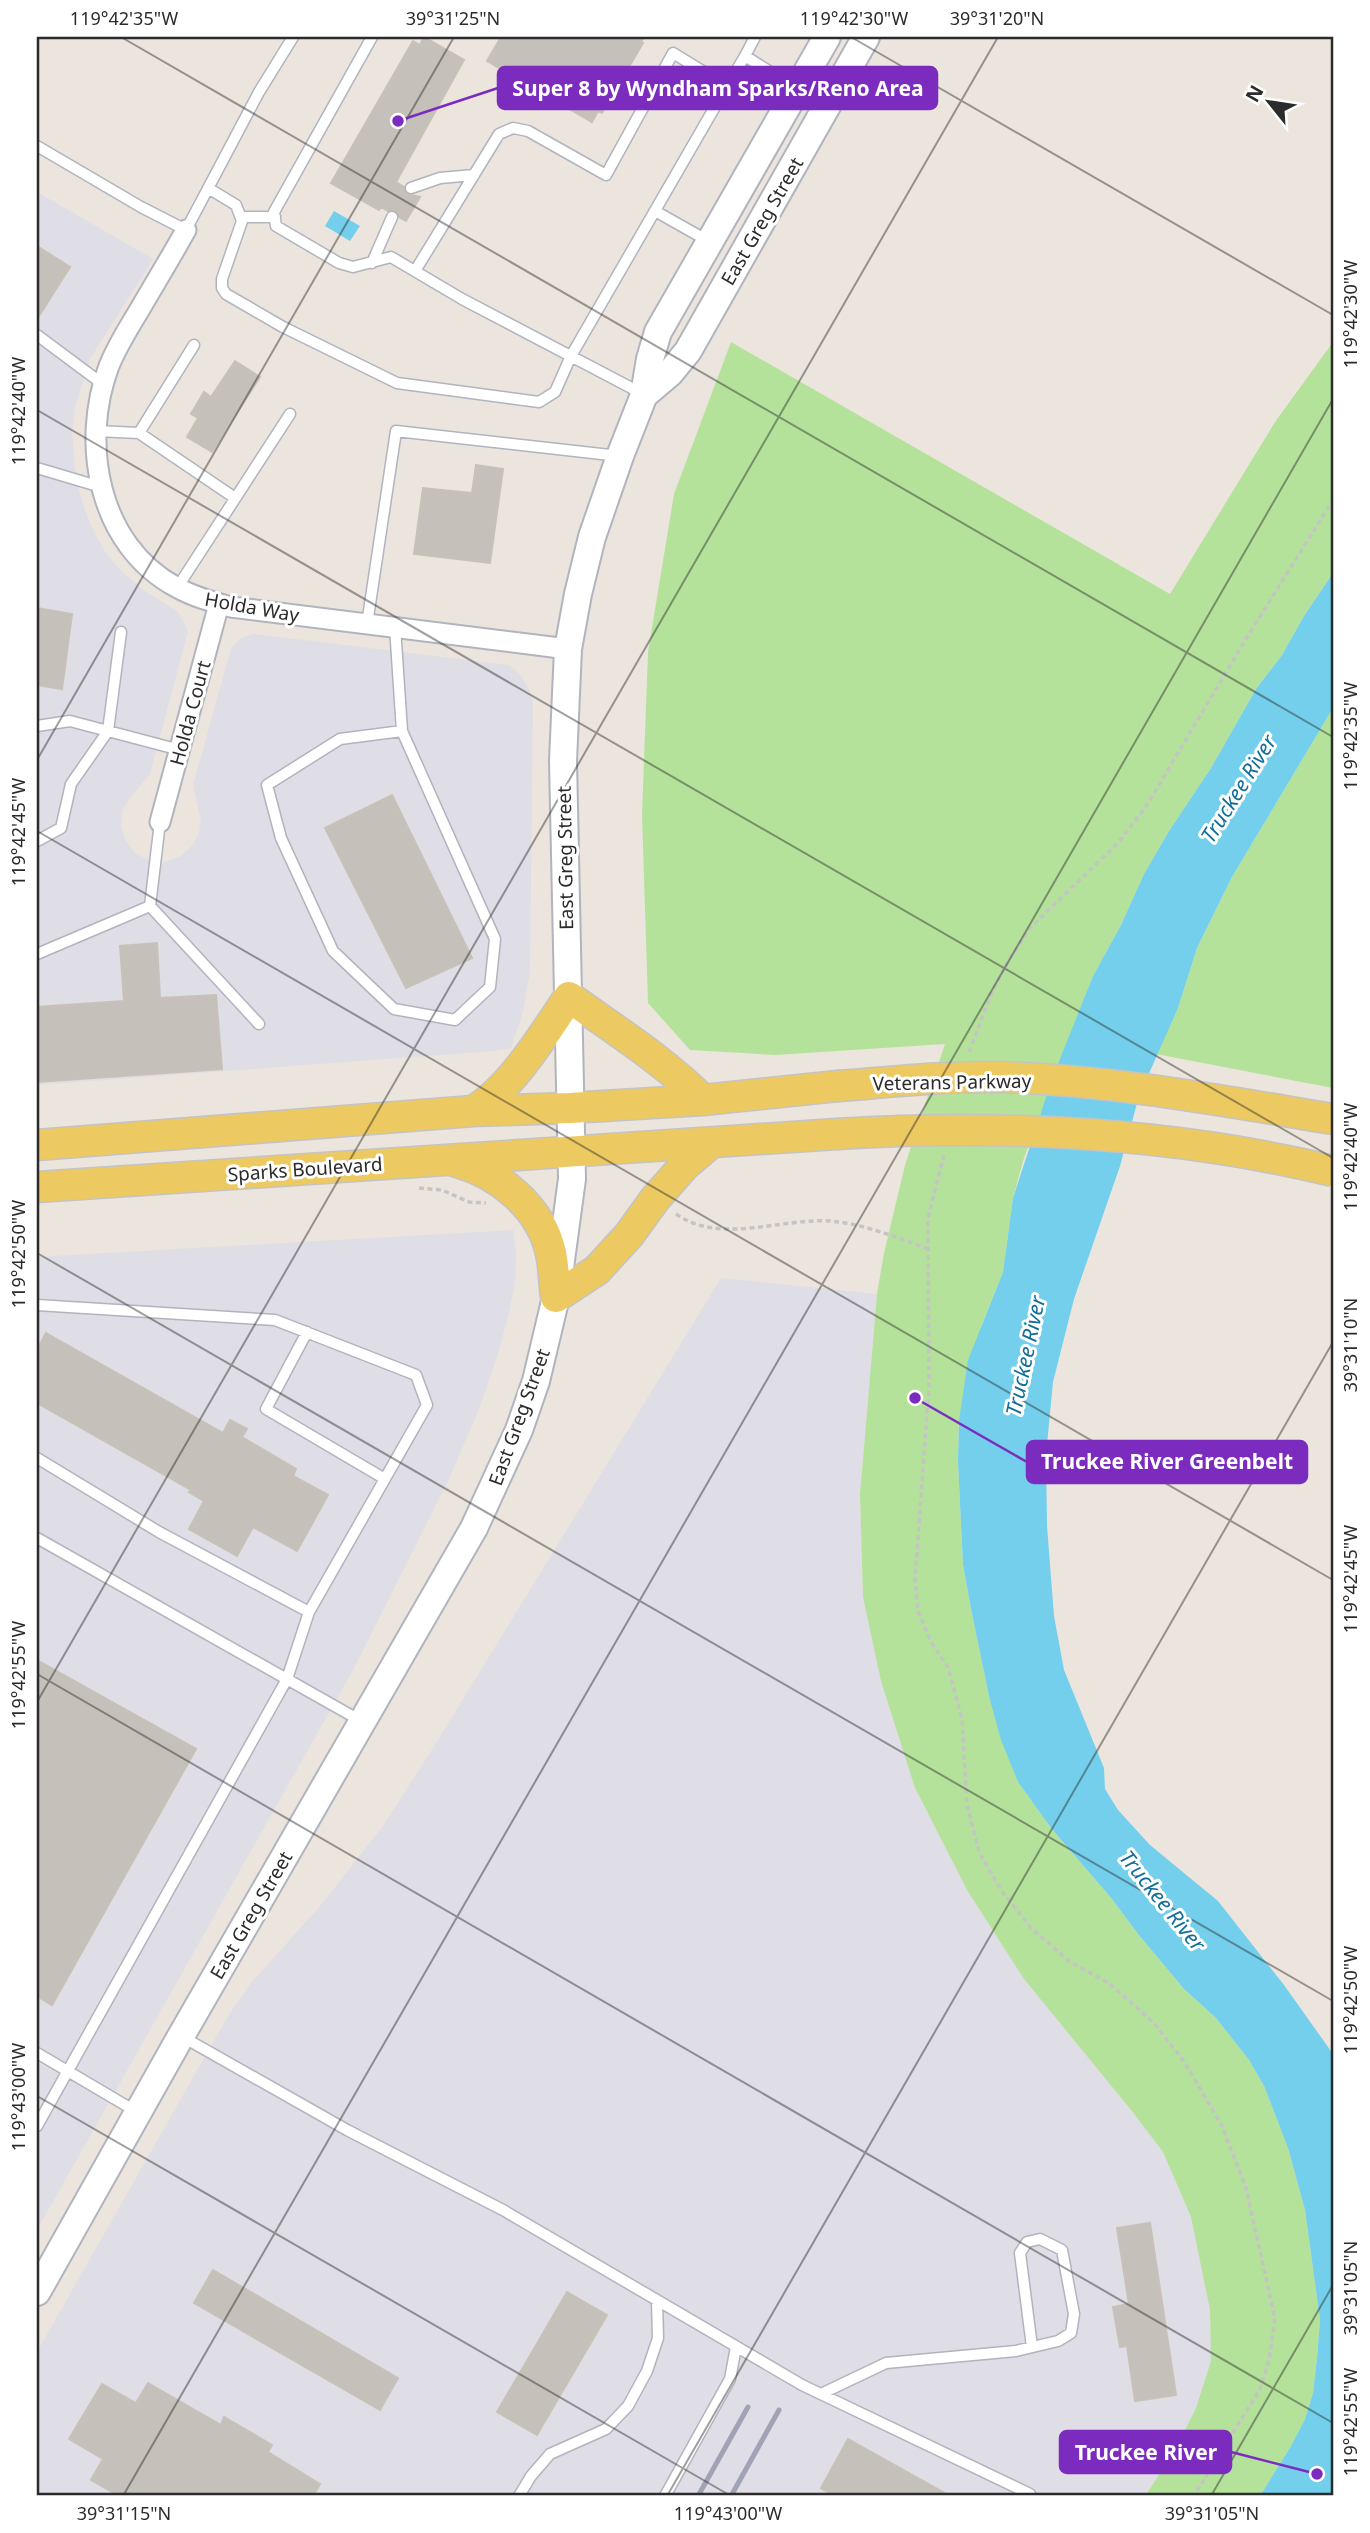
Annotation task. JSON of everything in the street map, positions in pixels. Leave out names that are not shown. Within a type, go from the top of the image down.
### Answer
[{"type":"main road","name":"East Greg Street","points":[[37,2291],[181,2036],[389,1678],[495,1488],[519,1430],[549,1336],[570,1200],[573,1152],[563,761],[568,649],[578,594],[592,537],[645,395],[650,359],[659,332],[827,37]]},
{"type":"main road","name":"East Greg Street","points":[[645,395],[670,373],[688,351],[866,37]]},
{"type":"main road","points":[[473,1111],[491,1101],[497,1094],[535,1048],[569,997],[640,1046],[655,1061],[677,1073],[703,1100]]},
{"type":"main road","name":"Veterans Parkway","points":[[570,1108],[703,1100],[838,1086],[998,1077],[1086,1083],[1199,1097],[1333,1119]]},
{"type":"main road","points":[[37,1144],[473,1111],[570,1108]]},
{"type":"main road","points":[[573,1152],[902,1130],[1085,1133],[1193,1145],[1333,1171]]},
{"type":"main road","points":[[446,1160],[477,1168],[500,1181],[520,1198],[535,1217],[550,1250],[556,1297],[597,1270],[684,1166],[710,1143]]},
{"type":"main road","name":"Sparks Boulevard","points":[[37,1187],[573,1152]]},
{"type":"street","name":"Holda Way","points":[[186,230],[109,366],[97,411],[96,468],[101,487],[116,524],[134,551],[177,588],[219,604],[568,649]]},
{"type":"street","name":"Holda Court","points":[[160,822],[219,604]]},
{"type":"lane","points":[[37,146],[186,230],[259,92],[293,37]]},
{"type":"lane","points":[[372,37],[274,212],[276,226],[339,263],[353,267],[391,257],[462,299],[645,395]]},
{"type":"lane","points":[[208,188],[236,205],[242,221],[222,279],[222,288],[226,294],[283,327],[397,383],[539,402],[555,392],[571,356],[755,37]]},
{"type":"lane","points":[[415,271],[499,134],[513,128],[528,131],[606,175],[673,52],[727,86]]},
{"type":"lane","points":[[745,56],[797,89]]},
{"type":"lane","points":[[411,188],[440,178],[474,175]]},
{"type":"lane","points":[[655,211],[710,242]]},
{"type":"lane","points":[[241,216],[275,217]]},
{"type":"lane","points":[[372,262],[391,217]]},
{"type":"lane","points":[[37,335],[104,386]]},
{"type":"lane","points":[[139,433],[194,345]]},
{"type":"lane","points":[[177,588],[290,414]]},
{"type":"lane","points":[[95,431],[139,433],[235,498]]},
{"type":"lane","points":[[367,624],[396,431],[620,456]]},
{"type":"lane","points":[[37,468],[101,487]]},
{"type":"lane","points":[[395,627],[402,731],[495,939],[490,988],[455,1020],[394,1009],[333,951],[281,838],[267,785],[340,739],[402,731]]},
{"type":"lane","points":[[37,841],[61,828],[71,784],[108,731],[121,632]]},
{"type":"lane","points":[[37,726],[70,721],[180,750]]},
{"type":"lane","points":[[160,822],[150,906],[259,1024]]},
{"type":"lane","points":[[37,954],[150,906]]},
{"type":"lane","points":[[37,1305],[275,1320],[416,1375],[427,1405],[309,1612],[287,1679],[37,2126]]},
{"type":"lane","points":[[307,1332],[265,1409],[385,1479]]},
{"type":"lane","points":[[37,1458],[159,1532],[309,1612]]},
{"type":"lane","points":[[37,1538],[355,1717]]},
{"type":"lane","points":[[181,2036],[347,2130],[503,2210],[802,2385],[1030,2494]]},
{"type":"lane","points":[[37,2053],[138,2113]]},
{"type":"lane","points":[[823,2393],[886,2363],[1016,2351],[1058,2341],[1071,2333],[1074,2314],[1062,2250],[1040,2239],[1027,2242],[1020,2253],[1032,2347]]},
{"type":"lane","points":[[519,2496],[531,2476],[550,2454],[606,2429],[628,2406],[647,2371],[658,2337],[657,2301]]},
{"type":"lane","points":[[665,2496],[730,2379],[736,2347]]},
{"type":"path","points":[[967,1058],[992,992],[1010,958],[1030,928],[1118,843],[1147,805],[1333,500]]},
{"type":"path","points":[[946,1147],[928,1218],[929,1386],[915,1580],[918,1611],[932,1642],[948,1667],[962,1719],[967,1805],[979,1852],[1001,1890],[1031,1928],[1069,1961],[1110,1984],[1153,2022],[1183,2060],[1221,2124],[1246,2188],[1275,2319],[1269,2360],[1260,2389],[1194,2496]]},
{"type":"path","points":[[415,1188],[442,1191],[469,1202],[483,1204],[492,1200]]},
{"type":"path","points":[[673,1212],[706,1227],[730,1228],[826,1221],[853,1223],[929,1249]]},
{"type":"shaded area","points":[[37,192],[153,259],[90,359],[75,407],[72,431],[76,480],[94,532],[106,553],[123,573],[178,612],[188,631],[150,774],[122,811],[121,827],[126,841],[134,852],[148,860],[164,862],[179,857],[192,846],[199,833],[201,821],[193,786],[228,659],[232,647],[241,638],[253,634],[508,665],[520,674],[533,701],[530,971],[523,1012],[511,1048],[37,1085]]},
{"type":"shaded area","points":[[513,1230],[516,1253],[515,1282],[508,1317],[477,1414],[448,1481],[353,1670],[37,2230],[37,1257]]},
{"type":"shaded area","points":[[721,1278],[877,1294],[860,1494],[863,1597],[915,1788],[967,1890],[1024,1979],[1163,2152],[1191,2217],[1210,2310],[1211,2361],[1196,2408],[1174,2452],[1145,2496],[37,2496],[37,2352],[228,2016],[251,1983],[321,1905],[383,1826]]},
{"type":"green space","points":[[731,342],[1170,594],[1275,422],[1333,342],[1333,573],[1282,655],[1256,689],[1211,768],[1169,831],[1144,874],[1121,925],[1093,976],[1024,1158],[1013,1198],[1003,1272],[982,1324],[959,1420],[958,1462],[963,1565],[989,1696],[1018,1782],[1051,1828],[1112,1899],[1138,1934],[1184,1989],[1216,2018],[1249,2060],[1264,2086],[1288,2148],[1305,2210],[1320,2320],[1317,2358],[1313,2393],[1305,2419],[1260,2496],[1145,2496],[1174,2452],[1196,2408],[1211,2361],[1210,2310],[1191,2217],[1163,2152],[1024,1979],[967,1890],[915,1788],[881,1681],[863,1597],[860,1494],[877,1294],[905,1165],[945,1044],[775,1055],[690,1050],[648,1003],[642,815],[648,652],[674,494]]},
{"type":"green space","points":[[1333,708],[1333,1088],[1156,1054],[1178,1008],[1197,948],[1232,877]]},
{"type":"water","points":[[334,211],[360,226],[350,241],[325,226]]},
{"type":"water","points":[[1333,573],[1333,708],[1232,877],[1197,948],[1178,1008],[1139,1096],[1120,1166],[1074,1299],[1053,1382],[1046,1455],[1047,1526],[1054,1616],[1064,1670],[1104,1768],[1105,1789],[1118,1810],[1150,1845],[1218,1901],[1284,1985],[1333,2054],[1333,2496],[1260,2496],[1305,2419],[1313,2393],[1317,2358],[1320,2320],[1305,2210],[1288,2148],[1264,2086],[1249,2060],[1216,2018],[1184,1989],[1138,1934],[1112,1899],[1051,1828],[1018,1782],[1001,1740],[989,1696],[963,1565],[958,1462],[959,1420],[968,1360],[1003,1272],[1013,1198],[1052,1079],[1093,976],[1121,925],[1144,874],[1169,831],[1211,768],[1256,689],[1282,655]]},
{"type":"building","points":[[424,37],[464,60],[396,182],[404,187],[407,194],[420,197],[406,221],[399,217],[396,211],[381,207],[379,210],[331,183],[413,41],[420,45]]},
{"type":"building","points":[[501,37],[644,37],[602,113],[598,111],[592,122],[487,61]]},
{"type":"building","points":[[37,246],[70,267],[37,319]]},
{"type":"building","points":[[235,361],[260,377],[212,452],[187,437],[198,418],[191,414],[204,392],[211,397]]},
{"type":"building","points":[[476,465],[503,469],[490,563],[414,554],[423,488],[472,493]]},
{"type":"building","points":[[37,608],[72,614],[62,689],[37,685]]},
{"type":"building","points":[[392,795],[472,958],[406,988],[325,828]]},
{"type":"building","points":[[157,943],[160,998],[216,995],[222,1069],[37,1082],[37,1007],[124,1001],[120,946]]},
{"type":"building","points":[[46,1333],[223,1433],[230,1420],[247,1429],[242,1437],[296,1469],[293,1476],[328,1495],[297,1551],[253,1527],[237,1556],[189,1529],[204,1501],[189,1492],[191,1490],[37,1403],[37,1350]]},
{"type":"building","points":[[37,1660],[196,1749],[52,2005],[37,1996]]},
{"type":"building","points":[[1150,2223],[1176,2395],[1135,2401],[1127,2346],[1120,2347],[1113,2307],[1129,2304],[1117,2228]]},
{"type":"building","points":[[213,2270],[398,2378],[380,2410],[194,2303]]},
{"type":"building","points":[[567,2292],[607,2315],[537,2435],[497,2412]]},
{"type":"building","points":[[148,2383],[221,2425],[224,2417],[272,2445],[268,2452],[320,2484],[313,2496],[119,2496],[91,2480],[103,2459],[69,2439],[102,2384],[136,2403]]},
{"type":"building","points":[[848,2439],[950,2496],[835,2496],[821,2488]]},
{"type":"railway","points":[[698,2496],[748,2407]]},
{"type":"railway","points":[[731,2496],[779,2410]]},
{"type":"place","name":"Super 8 by Wyndham Sparks/Reno Area","points":[[398,121]]},
{"type":"place","name":"Truckee River Greenbelt","points":[[915,1398]]},
{"type":"place","name":"Truckee River","points":[[1317,2474]]}]
